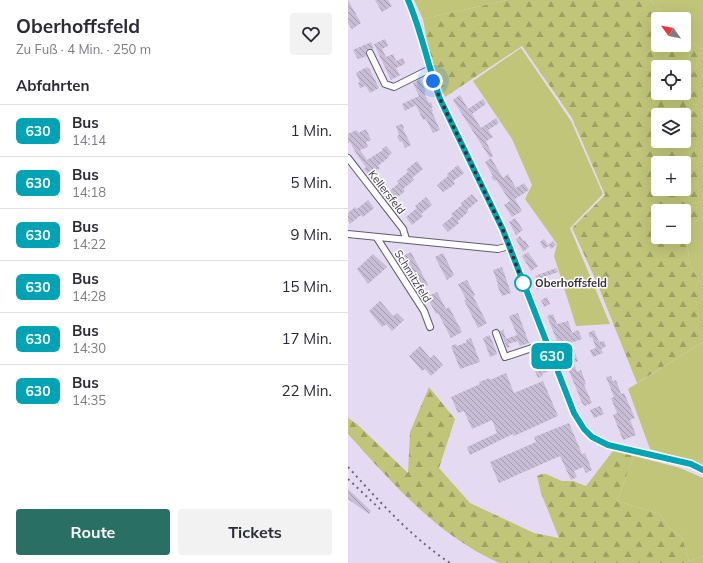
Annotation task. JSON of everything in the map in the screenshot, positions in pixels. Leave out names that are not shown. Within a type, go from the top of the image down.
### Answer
[{"type":"street","points":[[408,0],[415,16],[440,99],[503,230],[574,413],[584,429],[592,437],[608,445],[691,464],[703,470]]},
{"type":"street","points":[[370,53],[385,84],[394,87],[430,69]]},
{"type":"street","name":"Kellersfeld","points":[[348,158],[396,218],[403,229],[406,239]]},
{"type":"street","points":[[348,234],[498,249],[509,246]]},
{"type":"street","name":"Schmitzfeld","points":[[377,238],[424,311],[430,327]]},
{"type":"street","points":[[496,333],[505,357],[547,343]]},
{"type":"green space","points":[[414,0],[508,0],[423,19]]},
{"type":"green space","points":[[508,0],[650,0],[661,12],[651,12],[651,52],[691,52],[691,42],[703,50],[703,217],[691,224],[691,204],[651,204],[651,244],[687,244],[690,266],[703,286],[703,342],[637,383],[597,283],[572,228],[605,195],[572,118],[522,46],[445,97],[431,59],[423,19]]},
{"type":"green space","points":[[650,0],[703,0],[703,50],[691,42],[691,12],[661,12]]},
{"type":"green space","points":[[521,48],[571,121],[603,194],[570,228],[610,324],[576,326],[554,256],[557,244],[525,199],[532,185],[512,139],[473,81]]},
{"type":"green space","points":[[703,217],[703,286],[690,266],[687,244],[691,244],[691,224]]},
{"type":"green space","points":[[703,342],[703,466],[696,462],[650,449],[628,389]]},
{"type":"green space","points":[[429,387],[455,419],[439,468],[470,503],[534,533],[559,538],[541,493],[537,476],[546,474],[562,481],[573,481],[586,486],[613,451],[634,456],[617,501],[660,514],[669,528],[682,537],[689,561],[703,556],[703,563],[499,563],[456,538],[417,507],[348,434],[348,418],[357,424],[408,473],[410,432]]},
{"type":"green space","points":[[634,456],[680,468],[703,478],[703,556],[689,561],[682,537],[669,528],[660,514],[617,501]]},
{"type":"building","points":[[348,0],[361,23],[352,29],[348,23]]},
{"type":"building","points":[[375,0],[388,0],[392,6],[382,12]]},
{"type":"building","points":[[385,39],[388,46],[382,49],[386,57],[393,54],[396,61],[403,58],[405,64],[396,68],[400,75],[391,80],[374,44]]},
{"type":"building","points":[[371,42],[374,48],[365,52],[367,56],[358,59],[353,50]]},
{"type":"building","points":[[367,67],[368,69],[369,68],[379,88],[370,93],[366,86],[360,88],[358,83],[360,82],[356,73]]},
{"type":"building","points":[[420,79],[426,92],[424,93],[429,103],[431,102],[433,107],[431,108],[433,111],[432,112],[440,130],[433,133],[426,119],[423,120],[416,105],[405,111],[402,104],[419,96],[413,83]]},
{"type":"building","points":[[460,95],[468,109],[483,99],[486,104],[472,114],[481,128],[496,118],[499,123],[488,130],[493,137],[486,141],[493,156],[490,158],[453,100]]},
{"type":"building","points":[[402,124],[411,145],[405,148],[402,141],[400,142],[397,136],[399,135],[396,126]]},
{"type":"building","points":[[366,129],[371,140],[366,142],[368,147],[360,150],[367,160],[383,150],[382,149],[386,146],[392,153],[378,166],[380,168],[369,175],[364,169],[366,167],[350,142],[348,143],[348,134],[357,130],[358,133]]},
{"type":"building","points":[[491,158],[503,178],[508,174],[516,188],[524,183],[529,190],[515,199],[522,211],[512,217],[504,205],[510,201],[496,180],[494,181],[491,177],[493,176],[485,162]]},
{"type":"building","points":[[417,161],[423,169],[412,178],[414,180],[403,189],[405,191],[394,200],[388,192],[399,183],[397,181],[408,172],[406,170]]},
{"type":"building","points":[[458,165],[464,173],[453,181],[455,184],[443,192],[437,185]]},
{"type":"building","points":[[472,194],[478,201],[467,210],[468,212],[458,221],[459,223],[448,232],[442,225],[453,216],[451,214],[462,205],[461,203]]},
{"type":"building","points":[[426,197],[432,205],[421,214],[423,216],[412,225],[406,217],[417,208],[415,206]]},
{"type":"building","points":[[368,200],[374,208],[363,217],[361,215],[350,224],[348,221],[348,213],[355,207],[357,209]]},
{"type":"building","points":[[515,218],[523,230],[516,235],[509,222]]},
{"type":"building","points":[[520,236],[523,241],[525,240],[529,247],[523,252],[516,239]]},
{"type":"building","points":[[544,239],[548,245],[553,241],[556,245],[551,249],[549,246],[544,249],[540,242]]},
{"type":"building","points":[[411,252],[428,285],[420,289],[403,256]]},
{"type":"building","points":[[528,252],[538,266],[531,271],[522,256]]},
{"type":"building","points":[[443,253],[454,275],[447,280],[435,257]]},
{"type":"building","points":[[373,254],[387,267],[368,284],[357,269]]},
{"type":"building","points":[[502,267],[511,293],[502,296],[493,270]]},
{"type":"building","points":[[556,268],[558,272],[541,278],[544,286],[537,290],[534,282],[538,281],[535,276]]},
{"type":"building","points":[[467,280],[475,295],[473,296],[487,323],[478,328],[458,284]]},
{"type":"building","points":[[437,292],[446,309],[449,307],[462,332],[451,338],[438,313],[436,314],[427,297]]},
{"type":"building","points":[[547,297],[550,304],[544,307],[541,300]]},
{"type":"building","points":[[380,301],[393,316],[397,313],[404,320],[392,331],[386,324],[382,327],[369,311]]},
{"type":"building","points":[[518,313],[529,343],[520,346],[518,341],[508,344],[510,347],[507,348],[500,331],[503,329],[506,339],[517,335],[509,316]]},
{"type":"building","points":[[553,314],[557,324],[568,321],[572,333],[578,330],[582,339],[571,343],[578,361],[574,363],[577,372],[581,370],[586,384],[584,385],[592,403],[585,406],[582,403],[547,316]]},
{"type":"building","points":[[594,330],[599,342],[604,341],[606,346],[601,349],[603,353],[593,357],[590,350],[596,348],[592,337],[590,338],[588,333]]},
{"type":"building","points":[[490,335],[497,354],[490,357],[483,338]]},
{"type":"building","points":[[471,338],[480,362],[460,369],[451,346],[456,344],[457,346],[467,342],[466,340]]},
{"type":"building","points":[[420,346],[430,358],[434,355],[443,365],[431,376],[425,369],[422,371],[409,356]]},
{"type":"building","points":[[546,356],[552,370],[542,374],[543,376],[538,378],[531,362]]},
{"type":"building","points":[[506,373],[514,393],[543,381],[558,416],[514,436],[513,434],[470,455],[467,447],[497,433],[492,420],[472,429],[464,411],[458,413],[451,397],[480,384],[479,382],[490,378],[490,380]]},
{"type":"building","points":[[611,376],[613,381],[616,380],[621,394],[624,393],[635,418],[630,420],[636,435],[623,440],[613,415],[617,413],[611,398],[614,397],[606,377]]},
{"type":"building","points":[[600,406],[604,414],[594,418],[590,410]]},
{"type":"building","points":[[569,423],[582,454],[585,453],[592,470],[586,473],[583,467],[574,471],[577,477],[571,480],[560,456],[499,483],[490,462],[536,442],[534,437]]},
{"type":"building","points":[[348,489],[371,511],[369,514],[348,499]]},
{"type":"railway","points":[[348,467],[384,506],[409,530],[450,563]]},
{"type":"railway","points":[[348,479],[380,509]]},
{"type":"bus line","name":"630","points":[[408,0],[415,16],[433,81],[440,99],[503,230],[574,413],[584,429],[592,437],[608,445],[691,464],[703,470]]},
{"type":"place","name":"Oberhoffsfeld","points":[[523,283]]},
{"type":"route","points":[[433,81],[440,99],[503,230],[523,283]]}]
